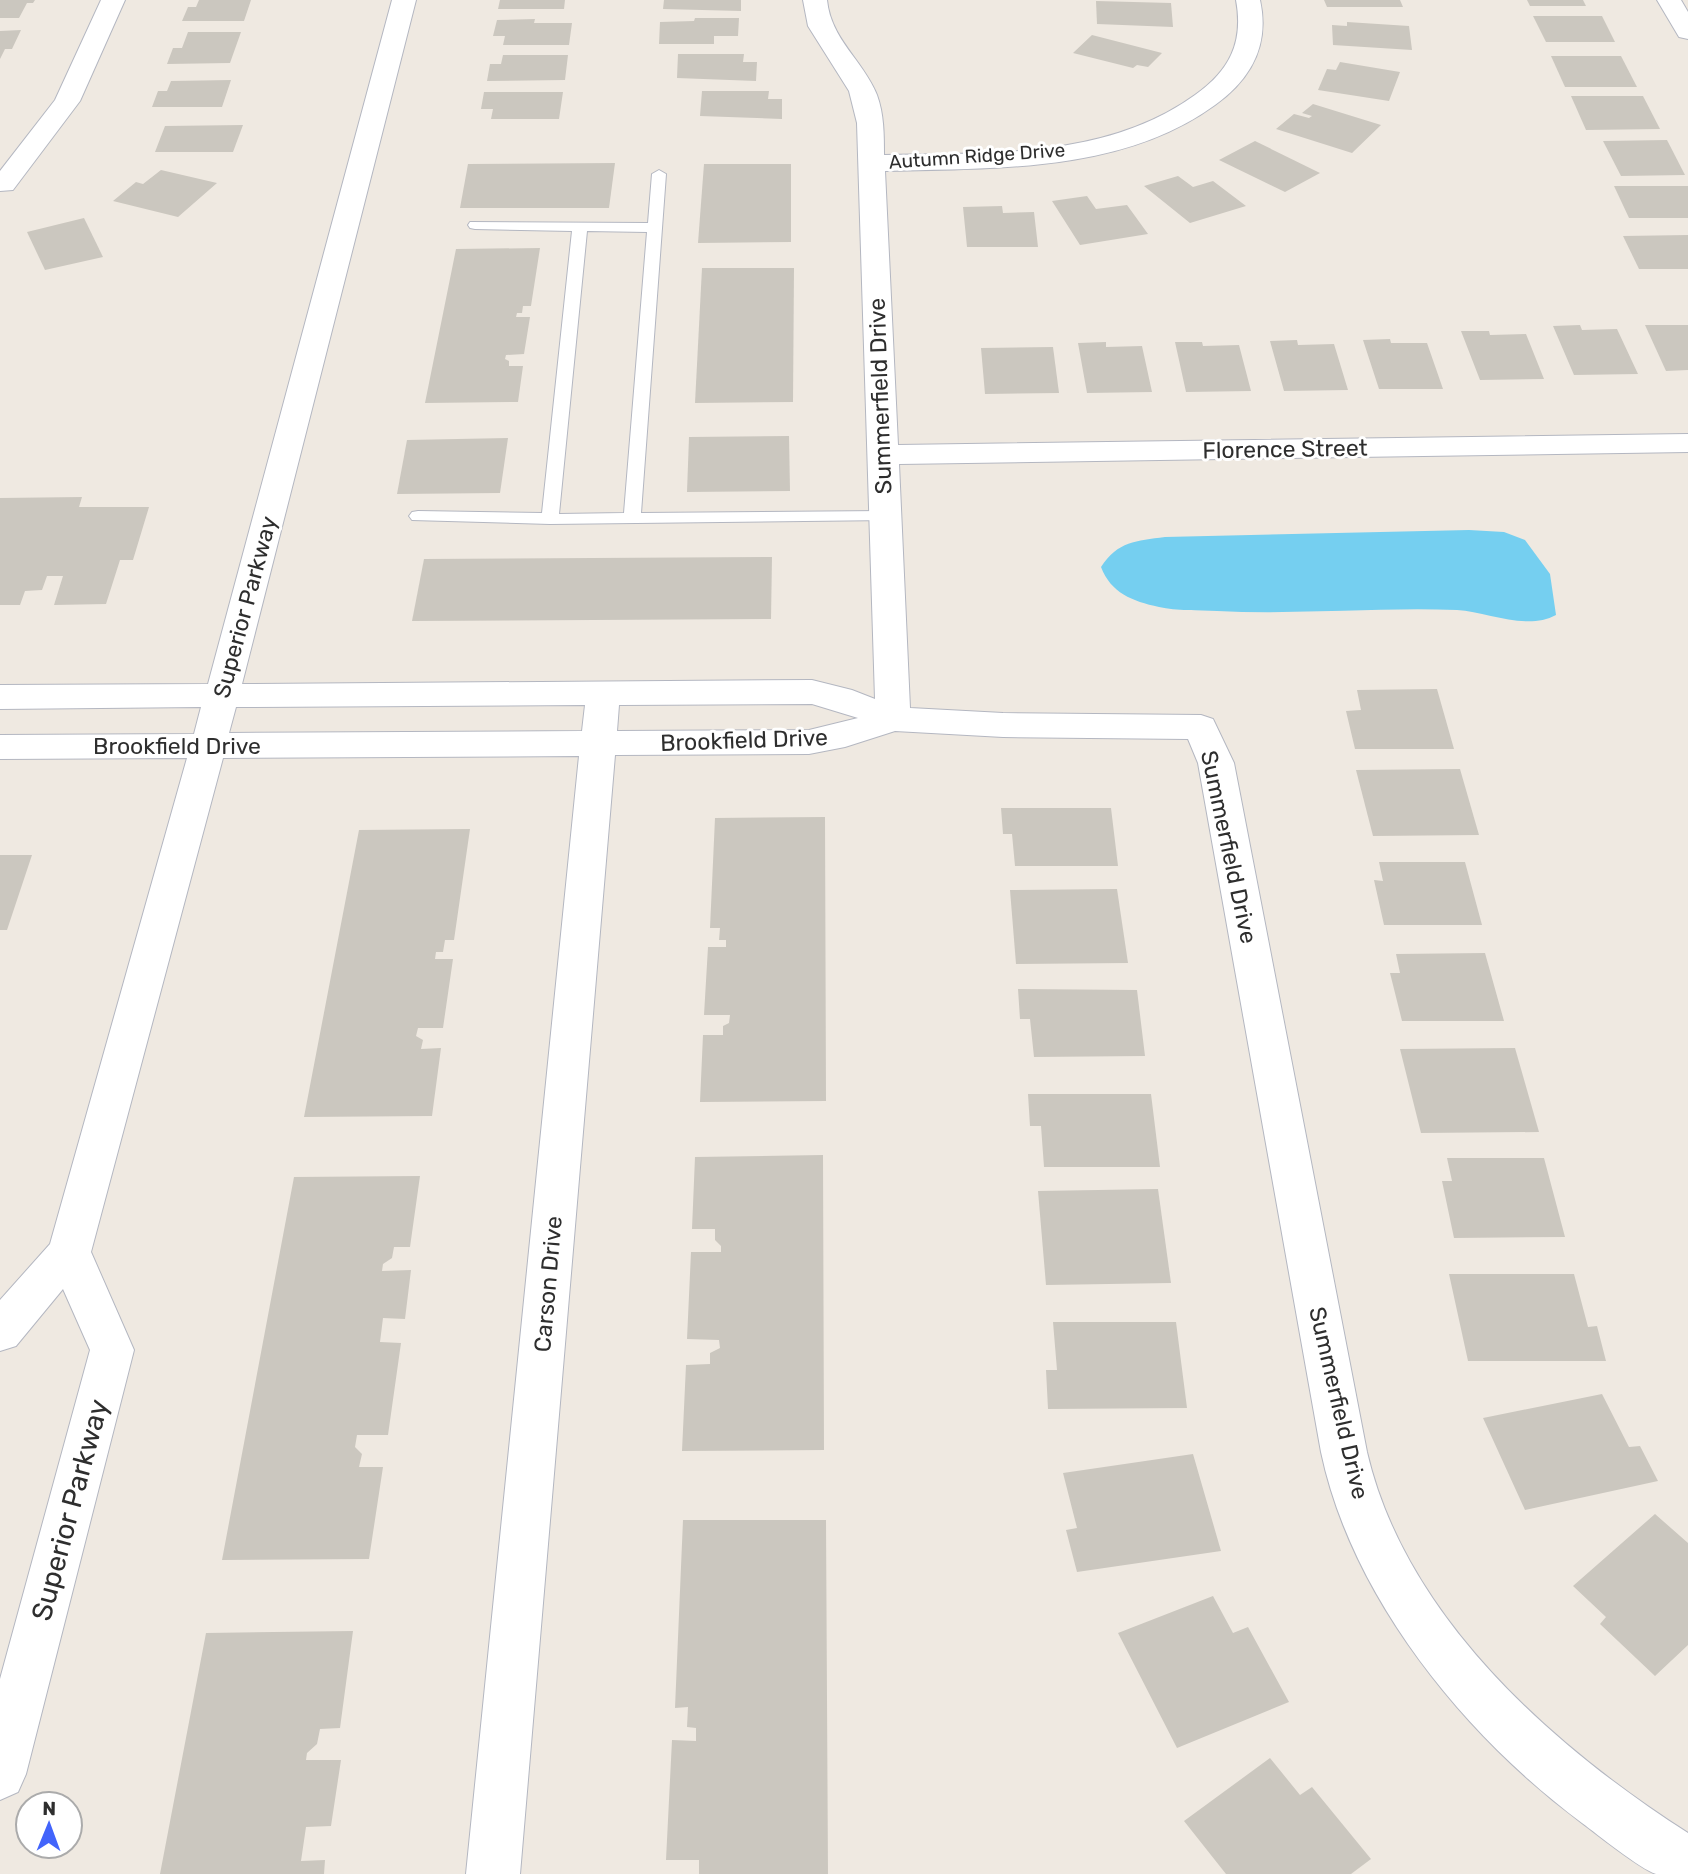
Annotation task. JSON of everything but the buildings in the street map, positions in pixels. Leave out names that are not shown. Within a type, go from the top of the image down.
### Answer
[{"type":"street","points":[[4,184],[66,101],[113,0]]},
{"type":"street","name":"Superior Parkway","points":[[0,1332],[69,1252],[222,696],[404,0]]},
{"type":"street","name":"Summerfield Drive","points":[[815,0],[819,26],[864,94],[870,123],[893,719],[1003,725],[1201,727],[1216,763],[1339,1424],[1350,1473],[1377,1543],[1422,1626],[1463,1679],[1509,1730],[1634,1831],[1688,1864]]},
{"type":"street","name":"Autumn Ridge Drive","points":[[872,163],[1035,155],[1105,144],[1166,124],[1211,97],[1239,70],[1251,43],[1252,26],[1248,0]]},
{"type":"street","points":[[1669,0],[1688,32]]},
{"type":"street","name":"Florence Street","points":[[881,455],[1688,443]]},
{"type":"street","name":"Brookfield Drive","points":[[812,692],[840,698],[893,719],[845,735],[809,742],[7,747],[13,697],[812,692]]},
{"type":"street","name":"Carson Drive","points":[[493,1874],[603,694]]},
{"type":"street","name":"Superior Parkway","points":[[0,1774],[112,1350],[69,1252]]},
{"type":"lane","points":[[632,518],[659,174]]},
{"type":"lane","points":[[475,225],[653,228]]},
{"type":"lane","points":[[550,519],[579,227]]},
{"type":"lane","points":[[418,516],[550,519],[884,516]]},
{"type":"water","points":[[1469,530],[1504,532],[1525,540],[1550,574],[1556,615],[1533,621],[1520,621],[1457,610],[1247,612],[1173,609],[1131,599],[1110,583],[1101,567],[1107,558],[1121,547],[1136,541],[1165,537]]}]
